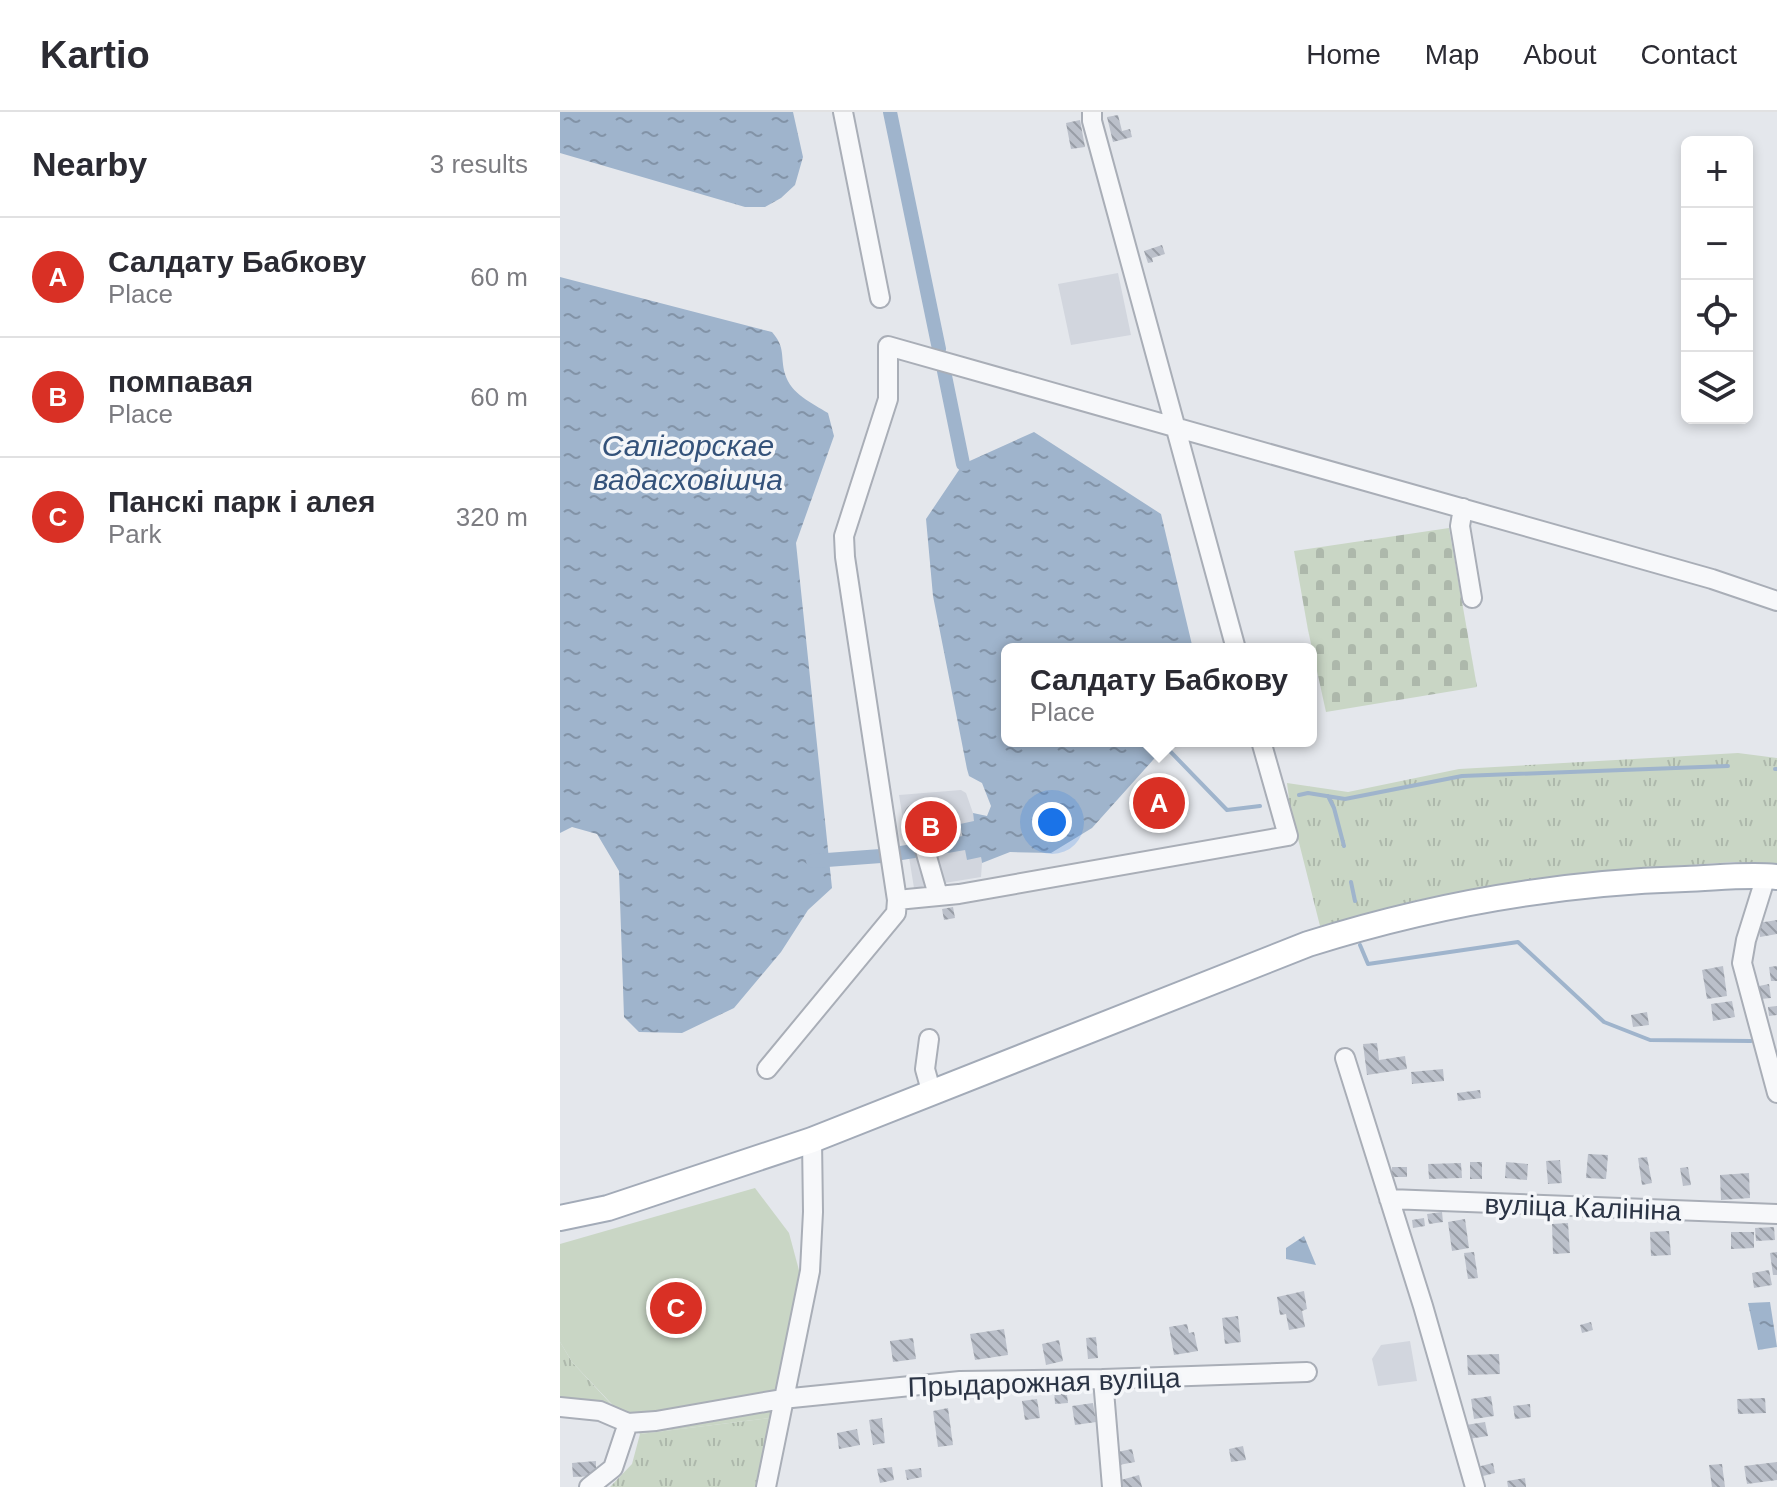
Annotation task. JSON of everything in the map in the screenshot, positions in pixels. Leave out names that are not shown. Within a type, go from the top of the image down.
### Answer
[{"type":"main road","points":[[560,1218],[608,1208],[812,1140],[1294,949],[1369,925],[1464,902],[1549,889],[1633,880],[1772,876]]},
{"type":"street","points":[[843,112],[880,298]]},
{"type":"street","points":[[1092,112],[1234,643]]},
{"type":"street","points":[[767,1069],[896,913],[897,900],[844,536],[888,399],[888,346],[1712,579],[1777,601]]},
{"type":"street","points":[[1463,508],[1460,526],[1472,598]]},
{"type":"street","points":[[897,900],[959,894],[1288,836],[1263,747]]},
{"type":"street","points":[[915,815],[938,895]]},
{"type":"street","points":[[1772,876],[1756,908],[1742,963],[1777,1093]]},
{"type":"street","points":[[929,1039],[925,1069],[932,1094]]},
{"type":"street","points":[[1345,1058],[1475,1487]]},
{"type":"street","points":[[766,1487],[810,1271],[812,1140]]},
{"type":"street","name":"вуліца Калініна","points":[[1389,1199],[1777,1214]]},
{"type":"street","name":"Прыдарожная вуліца","points":[[628,1423],[782,1399],[960,1381],[1307,1372]]},
{"type":"street","points":[[1103,1379],[1112,1487]]},
{"type":"street","points":[[560,1407],[600,1411],[628,1423],[613,1468],[589,1487]]},
{"type":"shaded area","points":[[1118,273],[1131,335],[1071,345],[1058,284]]},
{"type":"shaded area","points":[[961,790],[966,793],[973,813],[982,863],[981,877],[914,888],[899,795]]},
{"type":"shaded area","points":[[1410,1341],[1417,1381],[1378,1386],[1372,1359],[1381,1345]]},
{"type":"green space","points":[[1449,528],[1477,687],[1326,712],[1317,671],[1317,643],[1311,643],[1294,551]]},
{"type":"green space","points":[[1738,753],[1777,758],[1777,865],[1734,862],[1586,872],[1417,900],[1320,926],[1290,807],[1287,783],[1348,792],[1459,769]]},
{"type":"green space","points":[[755,1188],[789,1233],[800,1274],[770,1418],[640,1434],[572,1362],[560,1342],[560,1244]]},
{"type":"green space","points":[[560,1342],[572,1362],[611,1404],[560,1400]]},
{"type":"green space","points":[[770,1418],[756,1487],[610,1487],[632,1464],[640,1434]]},
{"type":"water","points":[[560,112],[793,112],[803,157],[795,185],[781,198],[765,207],[745,207],[560,153]]},
{"type":"water","name":"Салігорскае вадасховішча","points":[[560,277],[772,332],[781,348],[788,381],[803,397],[828,413],[834,436],[796,543],[832,888],[808,910],[781,952],[734,1008],[682,1033],[639,1032],[624,1017],[619,871],[597,834],[572,827],[560,833]]},
{"type":"water","points":[[1034,432],[1161,514],[1192,643],[1001,643],[1001,747],[1165,747],[1092,828],[1051,853],[1010,852],[982,863],[981,857],[967,860],[960,824],[974,821],[973,813],[987,816],[991,806],[982,783],[969,776],[967,769],[933,596],[926,519],[963,464]]},
{"type":"water","points":[[1304,1236],[1316,1265],[1286,1259],[1286,1248]]},
{"type":"water","points":[[1770,1302],[1777,1347],[1758,1350],[1748,1303]]},
{"type":"building","points":[[1118,115],[1122,131],[1130,129],[1132,137],[1113,142],[1107,117]]},
{"type":"building","points":[[1080,120],[1085,147],[1071,149],[1066,123]]},
{"type":"building","points":[[1162,245],[1165,254],[1152,258],[1153,262],[1148,263],[1144,251]]},
{"type":"building","points":[[936,820],[938,832],[926,834],[924,822]]},
{"type":"building","points":[[953,907],[955,918],[944,920],[942,909]]},
{"type":"building","points":[[1777,920],[1777,934],[1760,937],[1758,923]]},
{"type":"building","points":[[1723,966],[1727,996],[1707,999],[1702,970]]},
{"type":"building","points":[[1777,966],[1777,981],[1771,981],[1769,967]]},
{"type":"building","points":[[1769,984],[1771,998],[1761,999],[1759,986]]},
{"type":"building","points":[[1732,1001],[1735,1017],[1713,1021],[1711,1004]]},
{"type":"building","points":[[1777,1006],[1777,1015],[1769,1016],[1768,1007]]},
{"type":"building","points":[[1647,1012],[1649,1025],[1633,1027],[1631,1015]]},
{"type":"building","points":[[1377,1043],[1379,1060],[1405,1056],[1407,1069],[1367,1075],[1363,1044]]},
{"type":"building","points":[[1443,1069],[1444,1081],[1412,1084],[1411,1072]]},
{"type":"building","points":[[1480,1090],[1481,1098],[1458,1101],[1457,1093]]},
{"type":"building","points":[[1588,1154],[1608,1155],[1606,1179],[1586,1178]]},
{"type":"building","points":[[1647,1157],[1652,1183],[1642,1185],[1638,1158]]},
{"type":"building","points":[[1560,1160],[1562,1183],[1548,1184],[1546,1161]]},
{"type":"building","points":[[1470,1162],[1482,1162],[1482,1179],[1470,1179]]},
{"type":"building","points":[[1506,1162],[1528,1164],[1527,1180],[1505,1178]]},
{"type":"building","points":[[1461,1163],[1462,1178],[1429,1179],[1428,1164]]},
{"type":"building","points":[[1392,1167],[1407,1167],[1407,1177],[1392,1177]]},
{"type":"building","points":[[1688,1167],[1691,1185],[1683,1186],[1680,1168]]},
{"type":"building","points":[[1749,1173],[1750,1198],[1721,1200],[1720,1175]]},
{"type":"building","points":[[1442,1212],[1443,1222],[1429,1224],[1427,1214]]},
{"type":"building","points":[[1424,1218],[1425,1226],[1413,1228],[1412,1220]]},
{"type":"building","points":[[1465,1219],[1469,1248],[1452,1251],[1448,1222]]},
{"type":"building","points":[[1568,1223],[1570,1253],[1553,1254],[1552,1224]]},
{"type":"building","points":[[1774,1227],[1775,1240],[1756,1241],[1755,1228]]},
{"type":"building","points":[[1669,1231],[1671,1255],[1651,1256],[1650,1232]]},
{"type":"building","points":[[1731,1232],[1754,1232],[1754,1248],[1731,1249]]},
{"type":"building","points":[[1474,1252],[1478,1278],[1468,1279],[1464,1253]]},
{"type":"building","points":[[1777,1252],[1777,1275],[1773,1275],[1770,1253]]},
{"type":"building","points":[[1769,1270],[1772,1285],[1754,1288],[1752,1273]]},
{"type":"building","points":[[1304,1291],[1307,1309],[1302,1311],[1305,1327],[1289,1330],[1286,1314],[1280,1315],[1277,1297]]},
{"type":"building","points":[[1238,1316],[1241,1342],[1225,1344],[1222,1318]]},
{"type":"building","points":[[1591,1322],[1593,1330],[1582,1333],[1580,1325]]},
{"type":"building","points":[[1187,1324],[1189,1333],[1194,1332],[1198,1351],[1174,1355],[1169,1327]]},
{"type":"building","points":[[1004,1329],[1008,1355],[975,1360],[970,1334]]},
{"type":"building","points":[[1096,1337],[1098,1358],[1088,1359],[1086,1338]]},
{"type":"building","points":[[913,1338],[916,1359],[893,1362],[890,1341]]},
{"type":"building","points":[[1059,1340],[1063,1361],[1046,1365],[1042,1344]]},
{"type":"building","points":[[1499,1354],[1500,1374],[1468,1375],[1467,1355]]},
{"type":"building","points":[[1066,1387],[1068,1403],[1055,1404],[1054,1388]]},
{"type":"building","points":[[1491,1396],[1494,1416],[1474,1419],[1471,1399]]},
{"type":"building","points":[[1765,1398],[1766,1413],[1738,1414],[1737,1399]]},
{"type":"building","points":[[1037,1399],[1040,1418],[1025,1420],[1022,1401]]},
{"type":"building","points":[[1093,1403],[1096,1422],[1075,1425],[1072,1406]]},
{"type":"building","points":[[1530,1404],[1531,1417],[1515,1419],[1513,1406]]},
{"type":"building","points":[[948,1408],[953,1445],[938,1447],[933,1411]]},
{"type":"building","points":[[882,1418],[885,1443],[873,1445],[869,1420]]},
{"type":"building","points":[[1485,1422],[1488,1436],[1468,1439],[1466,1425]]},
{"type":"building","points":[[857,1429],[860,1445],[839,1449],[837,1433]]},
{"type":"building","points":[[1243,1446],[1246,1460],[1231,1462],[1229,1449]]},
{"type":"building","points":[[1132,1449],[1135,1462],[1119,1465],[1117,1452]]},
{"type":"building","points":[[596,1461],[596,1476],[573,1477],[572,1463]]},
{"type":"building","points":[[1777,1462],[1777,1480],[1747,1484],[1744,1466]]},
{"type":"building","points":[[1493,1463],[1495,1473],[1479,1477],[1477,1467]]},
{"type":"building","points":[[1722,1464],[1725,1487],[1712,1487],[1709,1465]]},
{"type":"building","points":[[892,1467],[894,1480],[880,1483],[877,1469]]},
{"type":"building","points":[[921,1468],[922,1477],[907,1480],[905,1470]]},
{"type":"building","points":[[1139,1475],[1142,1487],[1122,1487],[1121,1480]]},
{"type":"building","points":[[1525,1478],[1526,1487],[1508,1487],[1507,1481]]},
{"type":"waterway","points":[[890,112],[939,349]]},
{"type":"waterway","points":[[944,371],[963,464]]},
{"type":"waterway","points":[[1166,747],[1227,810],[1260,806]]},
{"type":"waterway","points":[[1299,795],[1308,793],[1345,799],[1462,776],[1728,766]]},
{"type":"waterway","points":[[1328,796],[1344,846]]},
{"type":"waterway","points":[[935,848],[964,843]]},
{"type":"waterway","points":[[901,853],[914,851]]},
{"type":"waterway","points":[[813,861],[881,856]]},
{"type":"waterway","points":[[1351,882],[1355,901]]},
{"type":"waterway","points":[[1360,945],[1368,964],[1518,942],[1604,1022],[1650,1040],[1751,1041]]},
{"type":"place","name":"Салдату Бабкову","points":[[1159,803]]},
{"type":"place","name":"помпавая","points":[[931,827]]},
{"type":"place","name":"Панскі парк і алея","points":[[676,1308]]}]
